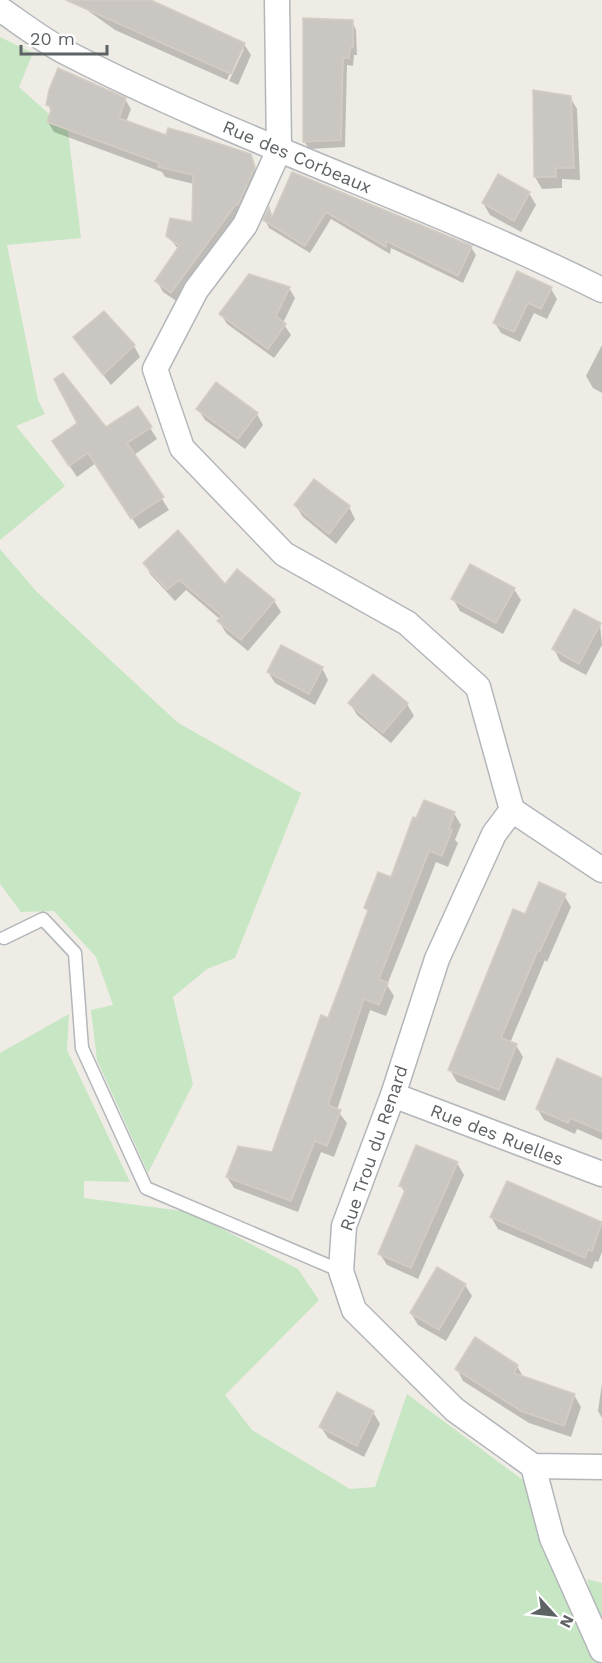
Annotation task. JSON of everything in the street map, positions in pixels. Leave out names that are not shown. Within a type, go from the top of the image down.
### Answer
[{"type":"street","points":[[277,0],[279,150],[245,225],[196,290],[155,369],[182,448],[284,554],[407,623],[478,687],[512,810],[602,870]]},
{"type":"street","name":"Rue des Corbeaux","points":[[0,9],[67,53],[279,150],[530,254],[602,290]]},
{"type":"street","name":"Rue Trou du Renard","points":[[512,810],[494,834],[437,959],[393,1095],[344,1226],[342,1271],[354,1310],[455,1410],[533,1466]]},
{"type":"street","name":"Rue des Ruelles","points":[[393,1095],[602,1174]]},
{"type":"street","points":[[602,1467],[533,1466],[552,1538],[602,1650]]},
{"type":"lane","points":[[4,938],[43,919],[75,953],[82,1048],[146,1188],[342,1271]]},
{"type":"green space","points":[[0,37],[33,53],[19,87],[68,131],[81,238],[7,245],[38,400],[45,414],[16,426],[65,486],[0,540]]},
{"type":"green space","points":[[0,549],[36,591],[177,722],[301,793],[235,958],[207,969],[173,997],[193,1084],[148,1173],[97,1060],[91,1010],[113,1005],[96,957],[54,911],[21,912],[0,884]]},
{"type":"green space","points":[[69,1014],[67,1050],[130,1182],[84,1181],[84,1198],[190,1212],[298,1269],[319,1300],[225,1395],[252,1430],[350,1489],[375,1487],[407,1394],[527,1483],[602,1663],[0,1663],[0,1053]]},
{"type":"green space","points":[[587,1579],[602,1583],[602,1647]]},
{"type":"building","points":[[66,0],[151,0],[245,43],[231,74]]},
{"type":"building","points":[[303,18],[353,20],[353,47],[350,48],[349,58],[343,58],[341,140],[303,142]]},
{"type":"building","points":[[58,68],[126,98],[119,118],[166,135],[168,128],[251,154],[255,167],[238,205],[236,204],[171,293],[155,281],[179,246],[166,236],[170,218],[192,222],[193,175],[158,167],[159,163],[47,122],[52,107],[46,105],[49,90]]},
{"type":"building","points":[[533,90],[571,96],[574,168],[556,168],[556,177],[534,177]]},
{"type":"building","points":[[292,172],[472,246],[458,276],[386,241],[386,247],[326,212],[305,246],[263,220],[269,207],[272,217]]},
{"type":"building","points":[[498,174],[530,192],[514,221],[482,203]]},
{"type":"building","points":[[517,271],[552,287],[541,309],[528,303],[514,332],[493,323]]},
{"type":"building","points":[[249,274],[290,287],[276,316],[286,324],[268,349],[219,314]]},
{"type":"building","points":[[104,311],[135,345],[103,375],[73,337]]},
{"type":"building","points":[[63,373],[106,427],[138,406],[152,427],[127,443],[164,497],[131,519],[88,453],[69,466],[52,441],[77,423],[54,379]]},
{"type":"building","points":[[216,382],[258,413],[238,439],[196,409]]},
{"type":"building","points":[[314,479],[350,506],[329,534],[294,505]]},
{"type":"building","points":[[178,530],[225,584],[237,569],[275,600],[241,640],[217,621],[222,616],[179,580],[167,590],[143,563]]},
{"type":"building","points":[[470,564],[515,588],[496,623],[451,599]]},
{"type":"building","points":[[574,609],[601,623],[579,664],[552,649]]},
{"type":"building","points":[[281,645],[323,667],[309,694],[267,672]]},
{"type":"building","points":[[373,674],[408,703],[383,733],[348,703]]},
{"type":"building","points":[[424,800],[455,812],[449,829],[452,830],[442,856],[429,851],[379,979],[388,983],[379,1005],[364,999],[328,1105],[341,1110],[327,1146],[315,1141],[291,1201],[226,1177],[238,1146],[272,1152],[321,1015],[328,1018],[368,910],[364,908],[378,872],[391,877],[413,817],[416,818]]},
{"type":"building","points":[[539,882],[566,894],[540,951],[538,950],[501,1038],[517,1044],[499,1090],[448,1070],[513,909],[525,914]]},
{"type":"building","points":[[557,1058],[602,1078],[602,1132],[570,1118],[568,1123],[536,1109]]},
{"type":"building","points":[[416,1145],[458,1162],[411,1268],[378,1254],[406,1188],[399,1186]]},
{"type":"building","points":[[507,1181],[602,1222],[592,1251],[588,1250],[585,1258],[490,1217]]},
{"type":"building","points":[[437,1267],[466,1284],[439,1330],[410,1313]]},
{"type":"building","points":[[475,1337],[518,1365],[514,1373],[575,1394],[564,1426],[521,1411],[455,1369]]},
{"type":"building","points":[[337,1392],[374,1411],[357,1446],[319,1427]]}]
